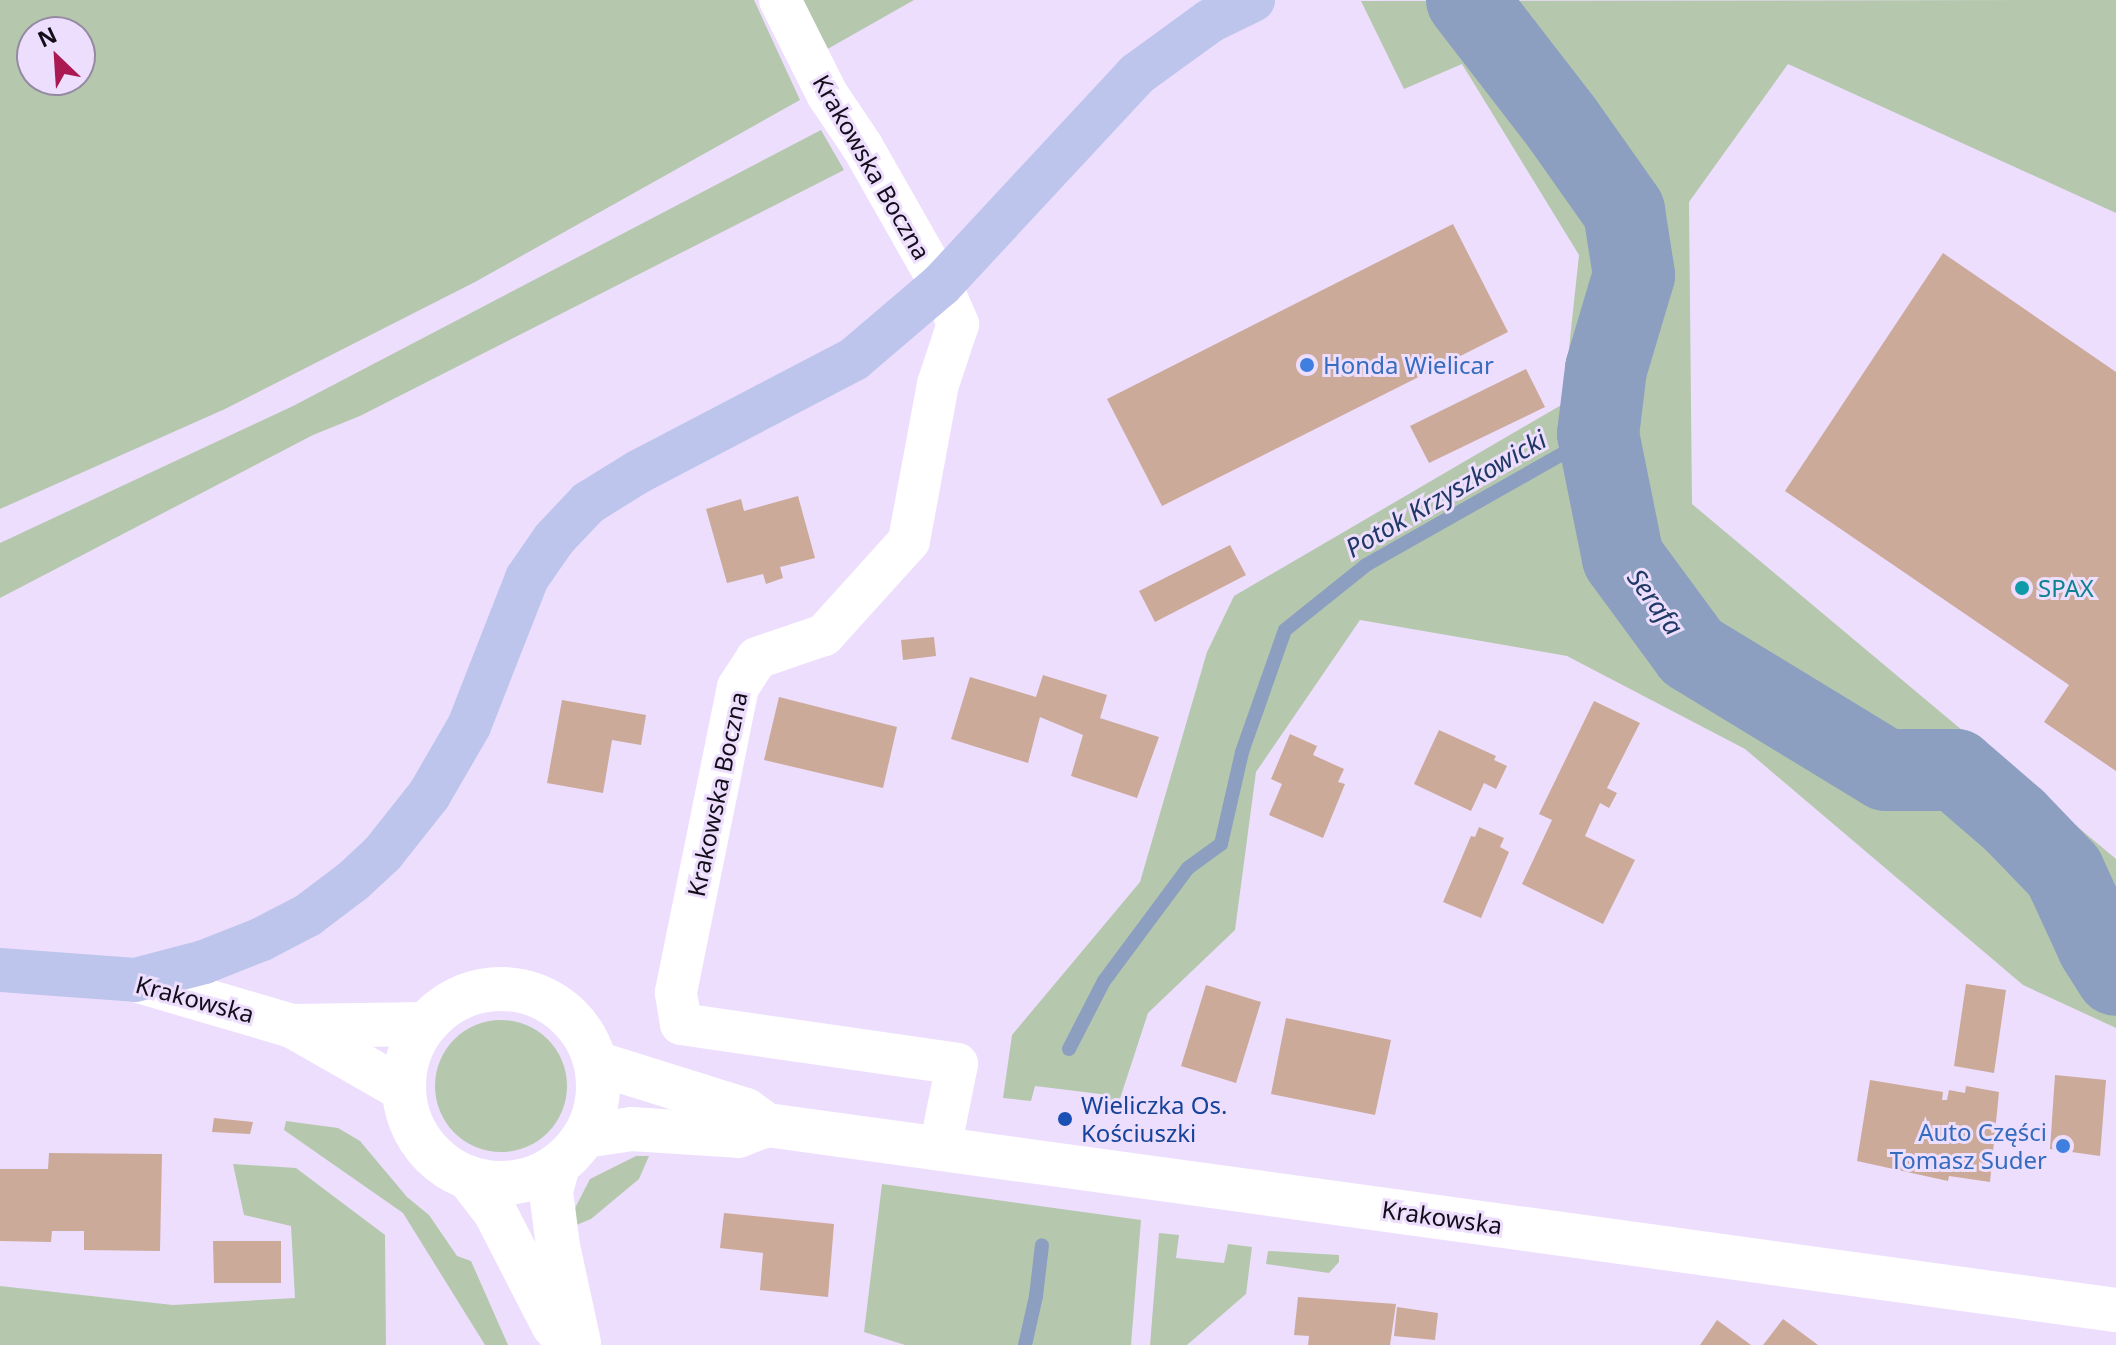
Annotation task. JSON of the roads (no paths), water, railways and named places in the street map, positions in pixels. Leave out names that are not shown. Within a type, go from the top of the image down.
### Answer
[{"type":"main road","points":[[135,980],[204,962],[262,939],[308,915],[353,881],[383,853],[429,795],[469,726],[527,578],[554,539],[588,503],[638,472],[854,359],[941,285],[1137,74],[1210,21],[1253,0]]},
{"type":"main road","name":"Krakowska","points":[[0,970],[135,980],[292,1026],[404,1090]]},
{"type":"main road","points":[[572,1150],[524,1180],[486,1182],[468,1177],[436,1158],[423,1143],[409,1117],[404,1090],[410,1053],[426,1024],[445,1008],[479,992],[517,990],[535,995],[567,1015],[590,1045],[596,1063],[597,1101],[551,1192],[558,1246],[580,1345]]},
{"type":"main road","name":"Krakowska","points":[[292,1026],[426,1024]]},
{"type":"main road","name":"Krakowska","points":[[596,1063],[746,1110],[767,1125],[2116,1310]]},
{"type":"main road","name":"Krakowska","points":[[572,1150],[631,1129],[738,1136],[767,1125]]},
{"type":"main road","points":[[468,1177],[495,1212],[553,1325],[571,1345]]},
{"type":"street","name":"Krakowska Boczna","points":[[780,0],[827,94],[862,146],[941,285],[958,324],[938,384],[909,541],[824,635],[757,658],[738,687],[676,993],[681,1024],[957,1064],[940,1148]]},
{"type":"waterway","name":"Serafa","points":[[1467,0],[1562,123],[1624,211],[1634,275],[1606,369],[1598,434],[1623,558],[1692,652],[1886,770],[1956,770],[2015,821],[2064,872],[2098,946],[2116,975]]},
{"type":"waterway","name":"Potok Krzyszkowicki","points":[[1069,1049],[1104,981],[1188,868],[1221,844],[1242,752],[1285,630],[1366,565],[1598,434]]},
{"type":"waterway","name":"Potok Krzyszkowicki","points":[[1025,1345],[1036,1296],[1042,1245]]},
{"type":"place","name":"Honda Wielicar","points":[[1307,365]]},
{"type":"place","name":"SPAX","points":[[2022,588]]},
{"type":"place","name":"Wieliczka Os. Kościuszki","points":[[1065,1119]]},
{"type":"place","name":"Auto Części Tomasz Suder","points":[[2063,1146]]}]
